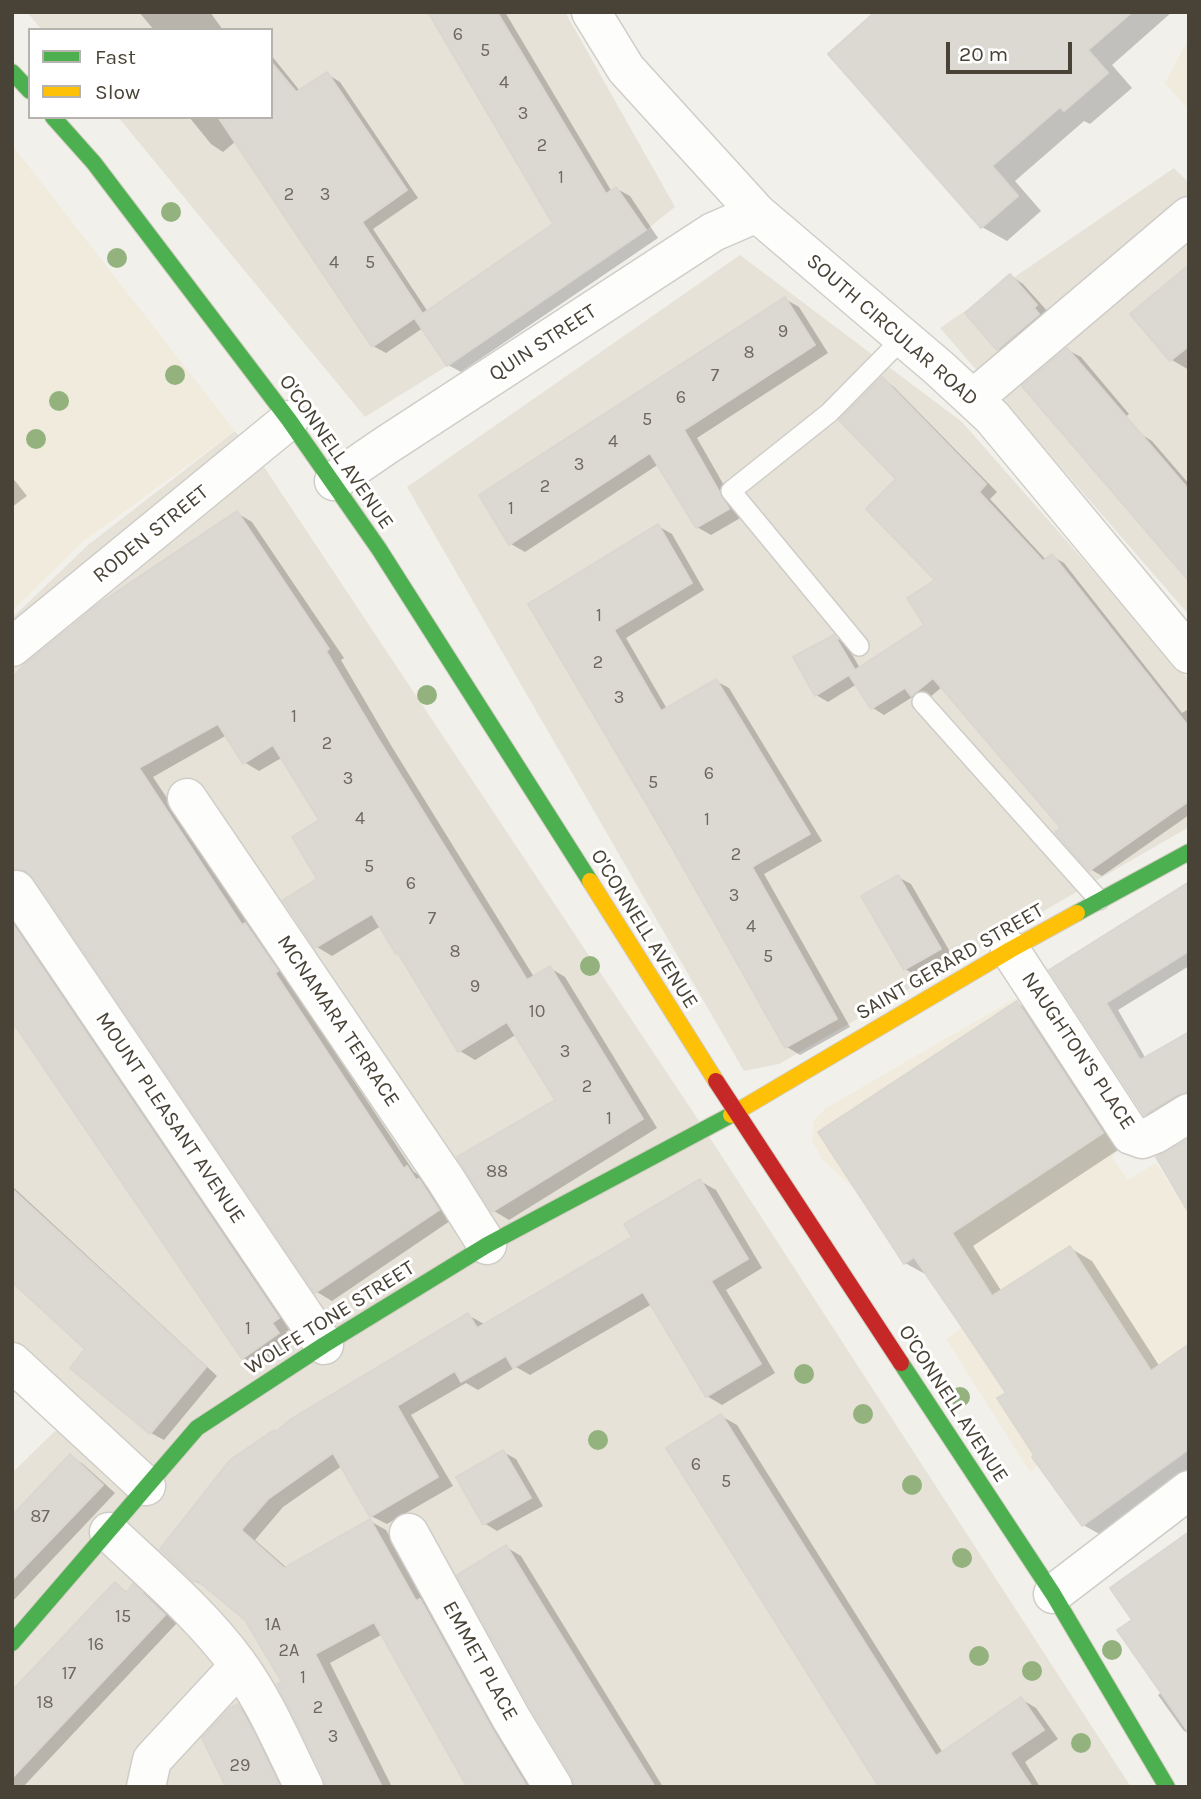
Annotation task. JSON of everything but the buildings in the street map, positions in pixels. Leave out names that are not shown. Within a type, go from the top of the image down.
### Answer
[{"type":"main road","points":[[12,72],[28,89]]},
{"type":"main road","name":"O'CONNELL AVENUE","points":[[55,119],[94,163],[334,481],[736,1112],[1053,1594],[1167,1787]]},
{"type":"main road","name":"SAINT GERARD STREET","points":[[736,1112],[1010,950],[1189,852]]},
{"type":"main road","name":"WOLFE TONE STREET","points":[[12,1643],[197,1428],[324,1345],[487,1245],[736,1112]]},
{"type":"street","name":"SOUTH CIRCULAR ROAD","points":[[591,12],[626,69],[757,214],[903,338],[973,400],[1010,438],[1189,654]]},
{"type":"street","name":"QUIN STREET","points":[[334,481],[713,232],[757,214]]},
{"type":"street","points":[[973,400],[1189,216]]},
{"type":"street","name":"RODEN STREET","points":[[12,648],[289,420]]},
{"type":"street","name":"MCNAMARA TERRACE","points":[[187,798],[446,1180],[487,1245]]},
{"type":"street","name":"MOUNT PLEASANT AVENUE","points":[[16,890],[324,1345]]},
{"type":"street","name":"NAUGHTON'S PLACE","points":[[1010,950],[1131,1135],[1142,1139],[1189,1113]]},
{"type":"street","points":[[12,1362],[146,1486]]},
{"type":"street","points":[[1053,1594],[1189,1490]]},
{"type":"street","points":[[109,1532],[198,1618],[239,1666],[269,1716],[304,1787]]},
{"type":"street","name":"EMMET PLACE","points":[[409,1533],[511,1718],[553,1787]]},
{"type":"street","points":[[146,1787],[152,1760],[239,1666]]},
{"type":"lane","points":[[859,646],[731,491],[829,413],[903,338]]},
{"type":"lane","points":[[922,702],[1100,900]]},
{"type":"shaded area","points":[[27,12],[565,12],[675,207],[646,230],[447,366],[365,417],[120,119],[273,119],[273,28],[40,28]]},
{"type":"shaded area","points":[[1189,38],[1189,111],[1165,83]]},
{"type":"shaded area","points":[[12,145],[235,431],[81,543],[12,611]]},
{"type":"shaded area","points":[[1174,168],[1189,183],[1189,615],[940,328]]},
{"type":"shaded area","points":[[740,255],[962,422],[1189,680],[1189,827],[779,1064],[744,1071],[407,487]]},
{"type":"shaded area","points":[[235,431],[266,470],[697,1118],[1131,1787],[12,1787],[12,1473],[57,1429],[12,1388],[12,618],[88,545]]},
{"type":"shaded area","points":[[1023,994],[1124,1146],[1112,1157],[1128,1180],[1156,1163],[1189,1213],[1189,1349],[1030,1472],[946,1339],[962,1327],[915,1257],[904,1264],[857,1192],[822,1159],[812,1141],[814,1120],[826,1108]]},
{"type":"traffic: fast","points":[[12,72],[28,89]]},
{"type":"traffic: fast","points":[[55,119],[94,163],[289,420],[379,549],[590,881]]},
{"type":"traffic: fast","points":[[1077,913],[1189,852]]},
{"type":"traffic: fast","points":[[12,1643],[197,1428],[324,1345],[487,1245],[731,1115]]},
{"type":"traffic: fast","points":[[901,1363],[1053,1594],[1167,1787]]},
{"type":"traffic: slow","points":[[590,881],[716,1081]]},
{"type":"traffic: slow","points":[[731,1115],[1077,913]]},
{"type":"traffic: jam","points":[[716,1081],[901,1363]]}]
